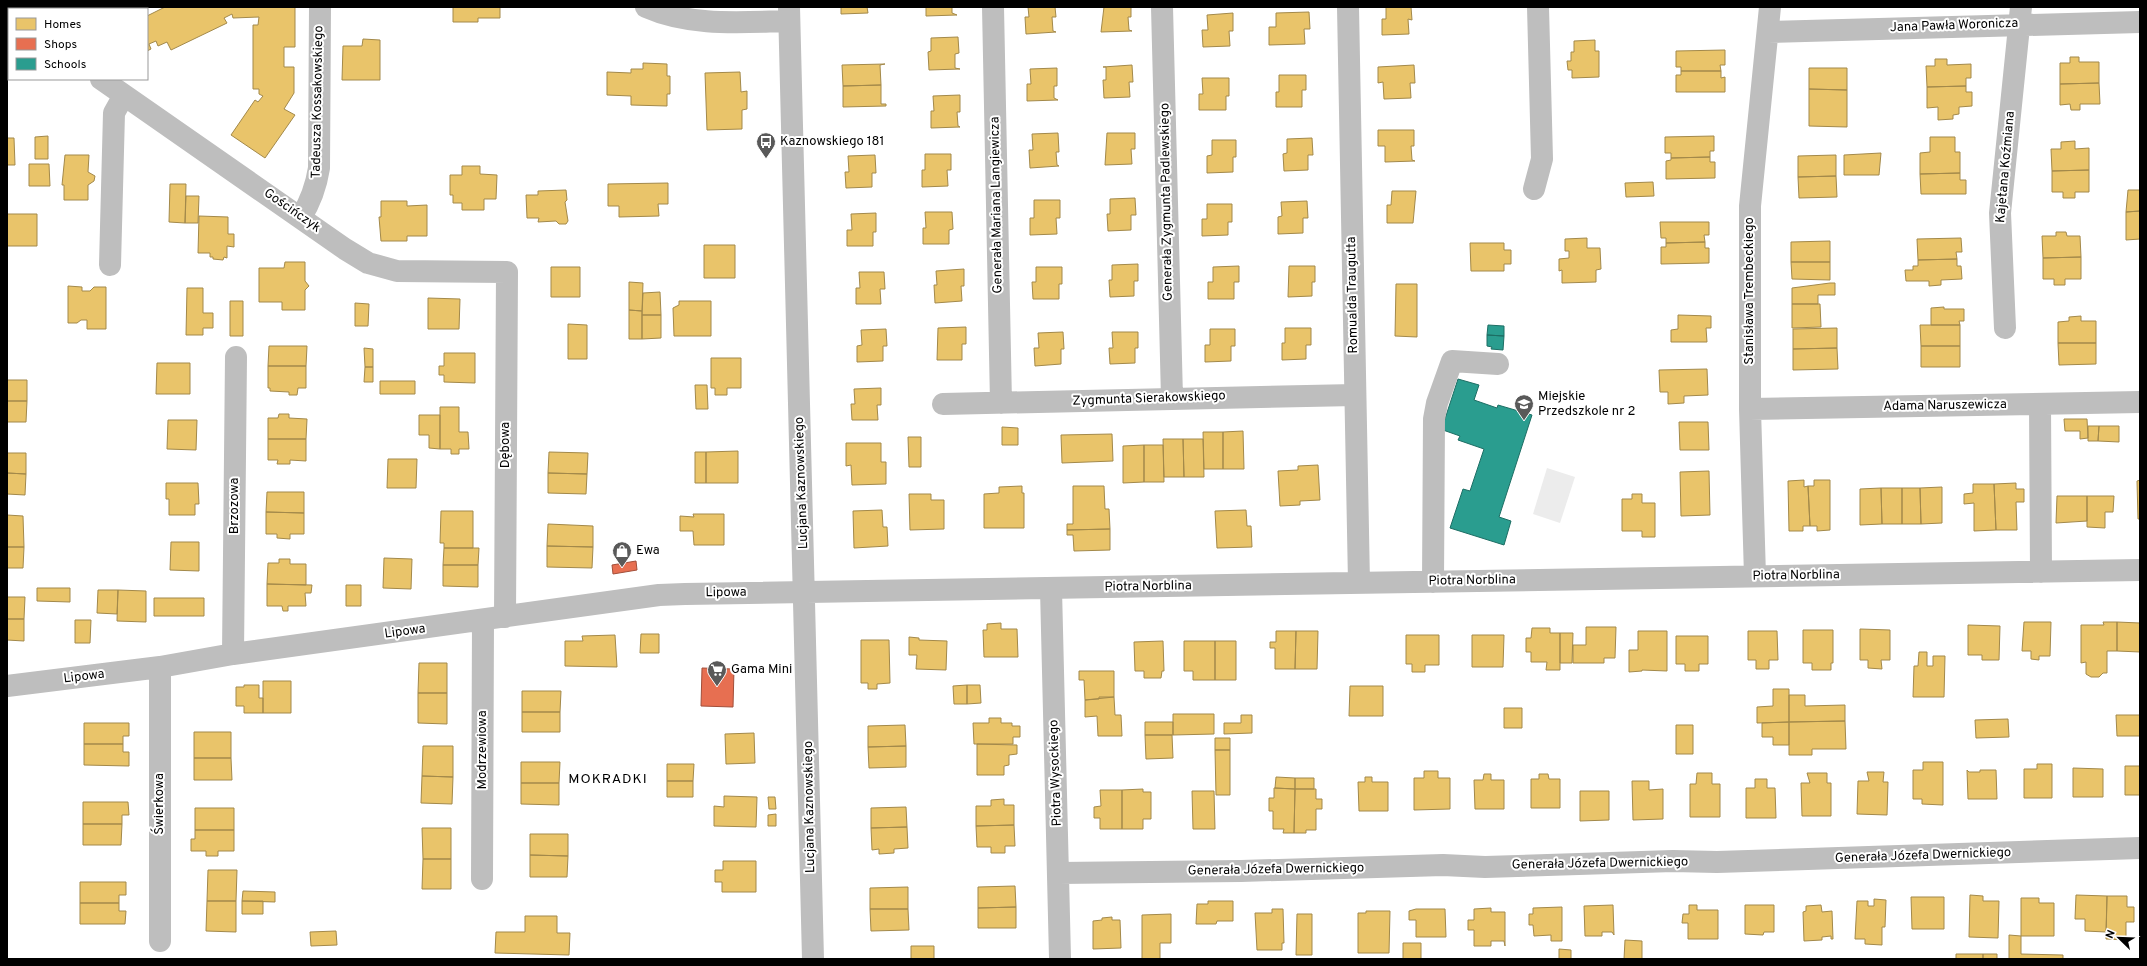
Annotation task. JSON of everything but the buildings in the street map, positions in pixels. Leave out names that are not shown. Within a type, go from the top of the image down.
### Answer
[{"type":"street","name":"Tadeusza Kossakowskiego","points":[[301,217],[311,201],[319,168],[320,7]]},
{"type":"street","points":[[646,7],[664,15],[691,21],[789,14]]},
{"type":"street","name":"Generała Mariana Langiewicza","points":[[993,7],[1001,403]]},
{"type":"street","name":"Generała Zygmunta Padlewskiego","points":[[1162,7],[1172,398]]},
{"type":"street","name":"Romualda Traugutta","points":[[1348,7],[1359,583]]},
{"type":"street","points":[[1534,189],[1542,159],[1538,7]]},
{"type":"street","name":"Stanisława Trembeckiego","points":[[1755,576],[1750,409],[1750,206],[1770,7]]},
{"type":"street","name":"Lucjana Kaznowskiego","points":[[789,14],[813,959]]},
{"type":"street","name":"Jana Pawła Woronicza","points":[[1768,32],[2020,15],[2140,22]]},
{"type":"street","name":"Kajetana Koźmiana","points":[[2005,328],[2000,213],[2020,15]]},
{"type":"street","name":"Gościńczyk","points":[[102,80],[356,256],[380,267],[410,271],[507,272]]},
{"type":"street","points":[[110,265],[114,113],[124,95]]},
{"type":"street","name":"Dębowa","points":[[505,617],[507,272]]},
{"type":"street","name":"Brzozowa","points":[[233,654],[236,357]]},
{"type":"street","points":[[1433,582],[1434,418],[1437,403],[1452,361],[1498,364]]},
{"type":"street","name":"Zygmunta Sierakowskiego","points":[[943,404],[1355,395]]},
{"type":"street","name":"Adama Naruszewicza","points":[[1750,409],[2140,402]]},
{"type":"street","points":[[2040,404],[2042,572]]},
{"type":"street","name":"Piotra Norblina","points":[[804,592],[2140,570]]},
{"type":"street","name":"Piotra Wysockiego","points":[[1051,589],[1060,958]]},
{"type":"street","name":"Lipowa","points":[[7,686],[160,667],[233,654],[659,596],[804,592]]},
{"type":"street","name":"Modrzewiowa","points":[[482,879],[483,621]]},
{"type":"street","name":"Świerkowa","points":[[160,667],[160,942]]},
{"type":"street","name":"Generała Józefa Dwernickiego","points":[[1059,873],[1242,871],[1443,865],[1484,867],[1673,861],[1717,862],[2140,848]]},
{"type":"shaded area","points":[[1547,468],[1575,477],[1560,523],[1533,514]]},
{"type":"place","name":"Kaznowskiego 181","points":[[766,159]]},
{"type":"place","name":"Miejskie Przedszkole nr 2","points":[[1524,421]]},
{"type":"place","name":"Ewa","points":[[622,568]]},
{"type":"place","name":"Gama Mini","points":[[717,687]]},
{"type":"district","name":"MOKRADKI","points":[[608,779]]}]
